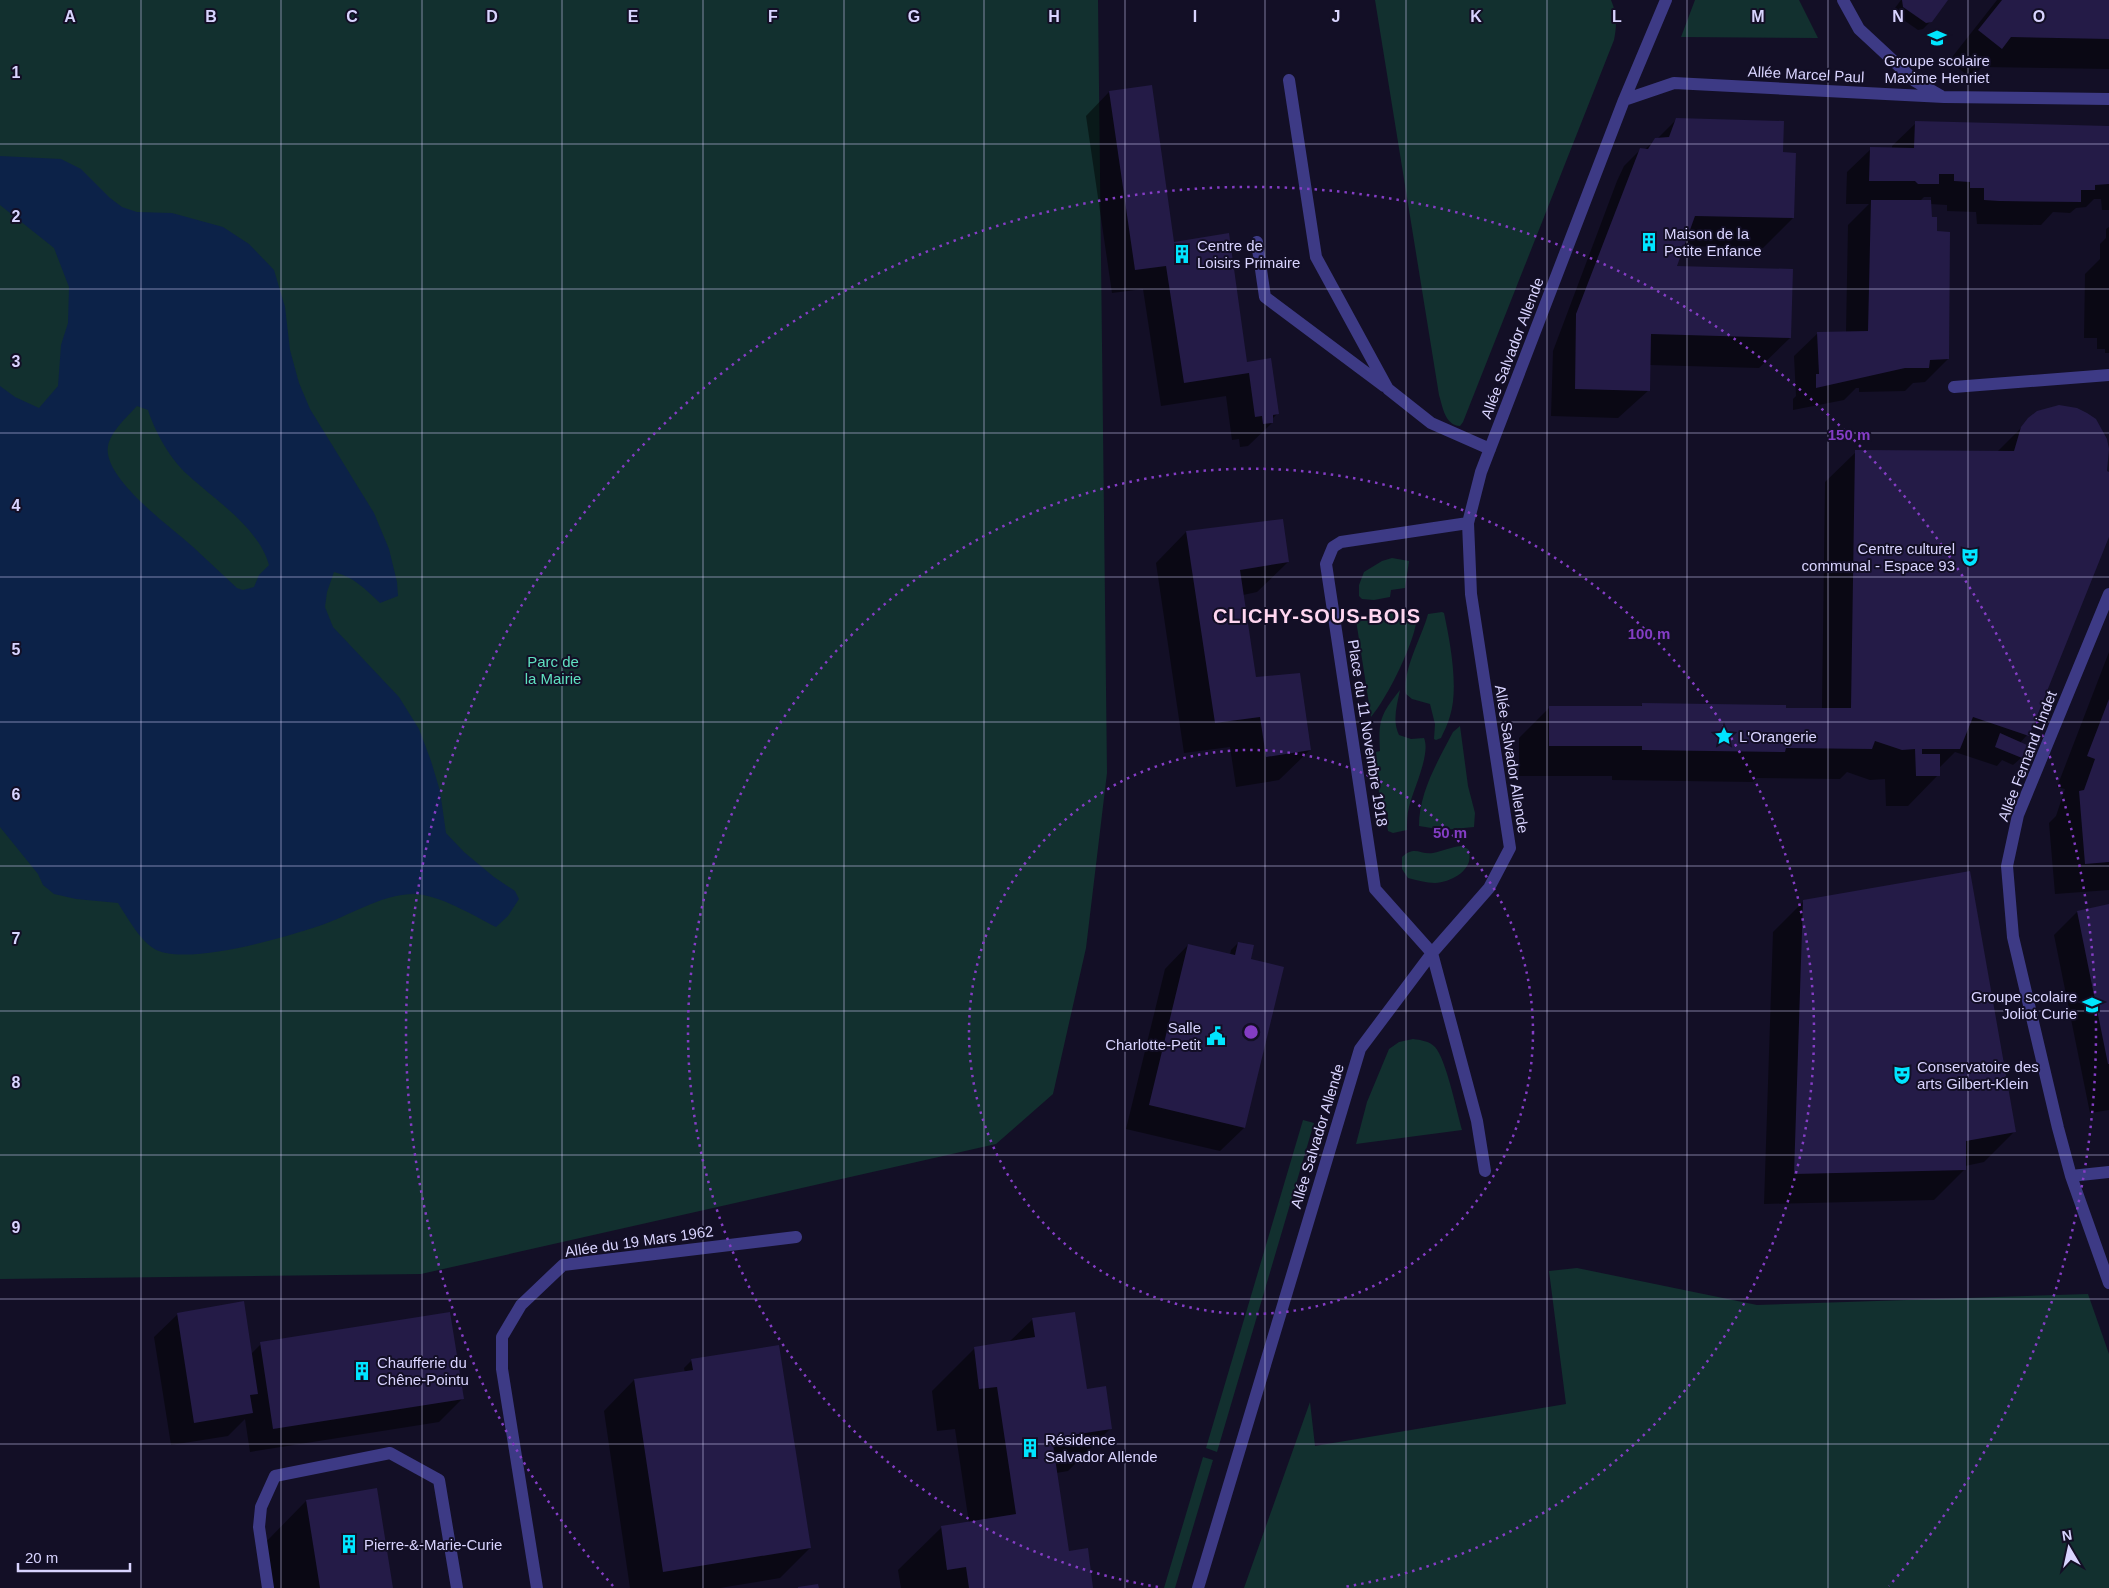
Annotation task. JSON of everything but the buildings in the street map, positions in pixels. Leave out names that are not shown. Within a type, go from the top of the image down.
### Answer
[{"type":"street","name":"Allée Salvador Allende","points":[[1198,1588],[1360,1049],[1432,953],[1489,888],[1510,848],[1471,594],[1468,522],[1480,472],[1624,100],[1666,0]]},
{"type":"street","points":[[1843,0],[1859,29],[1915,81],[1944,97]]},
{"type":"street","points":[[1289,80],[1316,257],[1388,390]]},
{"type":"street","name":"Allée Marcel Paul","points":[[1624,100],[1674,83],[1944,97],[2109,99]]},
{"type":"street","points":[[1257,242],[1266,297],[1431,423],[1490,449]]},
{"type":"street","points":[[1954,387],[2109,375]]},
{"type":"street","name":"Place du 11 Novembre 1918","points":[[1432,953],[1375,889],[1326,564],[1333,546],[1342,542],[1468,522]]},
{"type":"street","name":"Allée Fernand Lindet","points":[[2109,594],[2018,816],[2007,866],[2013,937],[2071,1176],[2109,1283]]},
{"type":"street","points":[[1432,953],[1477,1121],[1484,1171]]},
{"type":"street","points":[[2071,1176],[2109,1172]]},
{"type":"street","name":"Allée du 19 Mars 1962","points":[[537,1588],[502,1370],[502,1336],[521,1305],[563,1265],[796,1237]]},
{"type":"street","points":[[268,1588],[259,1527],[261,1507],[275,1476],[390,1453],[439,1480],[457,1588]]},
{"type":"green space","name":"Parc de la Mairie","points":[[0,0],[1098,0],[1107,773],[1086,948],[1053,1094],[996,1144],[421,1274],[0,1279]]},
{"type":"green space","points":[[1375,0],[1611,0],[1615,15],[1614,40],[1460,426],[1451,423],[1448,419],[1443,410],[1439,395]]},
{"type":"green space","points":[[1695,0],[1799,0],[1818,38],[1681,37]]},
{"type":"green space","points":[[1392,558],[1409,561],[1405,588],[1391,590],[1390,597],[1374,600],[1362,599],[1359,596],[1359,585],[1364,572],[1382,561]]},
{"type":"green space","points":[[1410,612],[1417,614],[1416,624],[1407,652],[1393,683],[1371,717],[1356,620],[1365,615]]},
{"type":"green space","points":[[1444,613],[1451,651],[1454,692],[1453,705],[1448,722],[1441,738],[1436,740],[1434,739],[1435,724],[1430,704],[1412,699],[1406,694],[1406,685],[1410,664],[1428,614]]},
{"type":"green space","points":[[1400,690],[1395,719],[1399,735],[1411,739],[1424,738],[1426,745],[1421,772],[1408,810],[1407,830],[1393,833],[1388,831],[1388,814],[1380,807],[1376,752],[1380,751],[1380,724],[1382,718]]},
{"type":"green space","points":[[1460,726],[1468,786],[1475,813],[1474,827],[1444,830],[1419,826],[1422,801],[1430,777],[1453,732]]},
{"type":"green space","points":[[1461,846],[1468,849],[1469,862],[1461,873],[1449,880],[1435,883],[1408,878],[1402,869],[1402,857],[1407,853],[1414,851],[1433,853]]},
{"type":"green space","points":[[1413,1039],[1430,1043],[1439,1053],[1447,1074],[1462,1130],[1356,1144],[1367,1102],[1389,1049],[1399,1042]]},
{"type":"green space","points":[[1303,1120],[1314,1123],[1217,1452],[1206,1448]]},
{"type":"green space","points":[[1577,1268],[1757,1305],[2088,1294],[2109,1354],[2109,1588],[1244,1588],[1310,1402],[1315,1446],[1566,1404],[1549,1271]]},
{"type":"green space","points":[[1203,1457],[1213,1460],[1175,1588],[1164,1588]]},
{"type":"water","points":[[0,156],[61,159],[81,169],[110,198],[122,207],[137,212],[172,213],[223,227],[249,244],[274,270],[285,307],[290,350],[299,383],[310,409],[374,513],[389,549],[397,582],[398,596],[380,603],[353,580],[334,572],[327,592],[325,607],[333,627],[399,697],[419,729],[440,791],[446,833],[464,852],[494,877],[515,891],[519,899],[508,916],[496,927],[444,901],[433,897],[412,894],[388,898],[319,926],[260,943],[210,953],[187,955],[167,953],[153,948],[143,940],[118,903],[76,899],[54,894],[43,885],[38,874],[0,827],[0,386],[15,397],[39,408],[58,386],[61,345],[68,323],[69,287],[54,248],[0,205]],"holes":[[[137,406],[148,410],[159,436],[181,469],[235,516],[256,539],[264,552],[269,565],[259,575],[254,587],[243,590],[237,588],[140,501],[126,487],[116,472],[109,459],[108,446],[112,435]]]},
{"type":"place","name":"Groupe scolaire Maxime Henriet","points":[[1937,38]]},
{"type":"place","name":"Maison de la Petite Enfance","points":[[1649,242]]},
{"type":"place","name":"Centre de Loisirs Primaire","points":[[1182,254]]},
{"type":"place","name":"Centre culturel communal - Espace 93","points":[[1970,557]]},
{"type":"place","name":"L'Orangerie","points":[[1724,736]]},
{"type":"place","name":"Groupe scolaire Joliot Curie","points":[[2092,1005]]},
{"type":"place","name":"Salle Charlotte-Petit","points":[[1216,1036]]},
{"type":"place","name":"Conservatoire des arts Gilbert-Klein","points":[[1902,1075]]},
{"type":"place","name":"Chaufferie du Chêne-Pointu","points":[[362,1371]]},
{"type":"place","name":"Résidence Salvador Allende","points":[[1030,1448]]},
{"type":"place","name":"Pierre-&-Marie-Curie","points":[[349,1544]]},
{"type":"district","name":"CLICHY-SOUS-BOIS","points":[[1317,616]]}]
